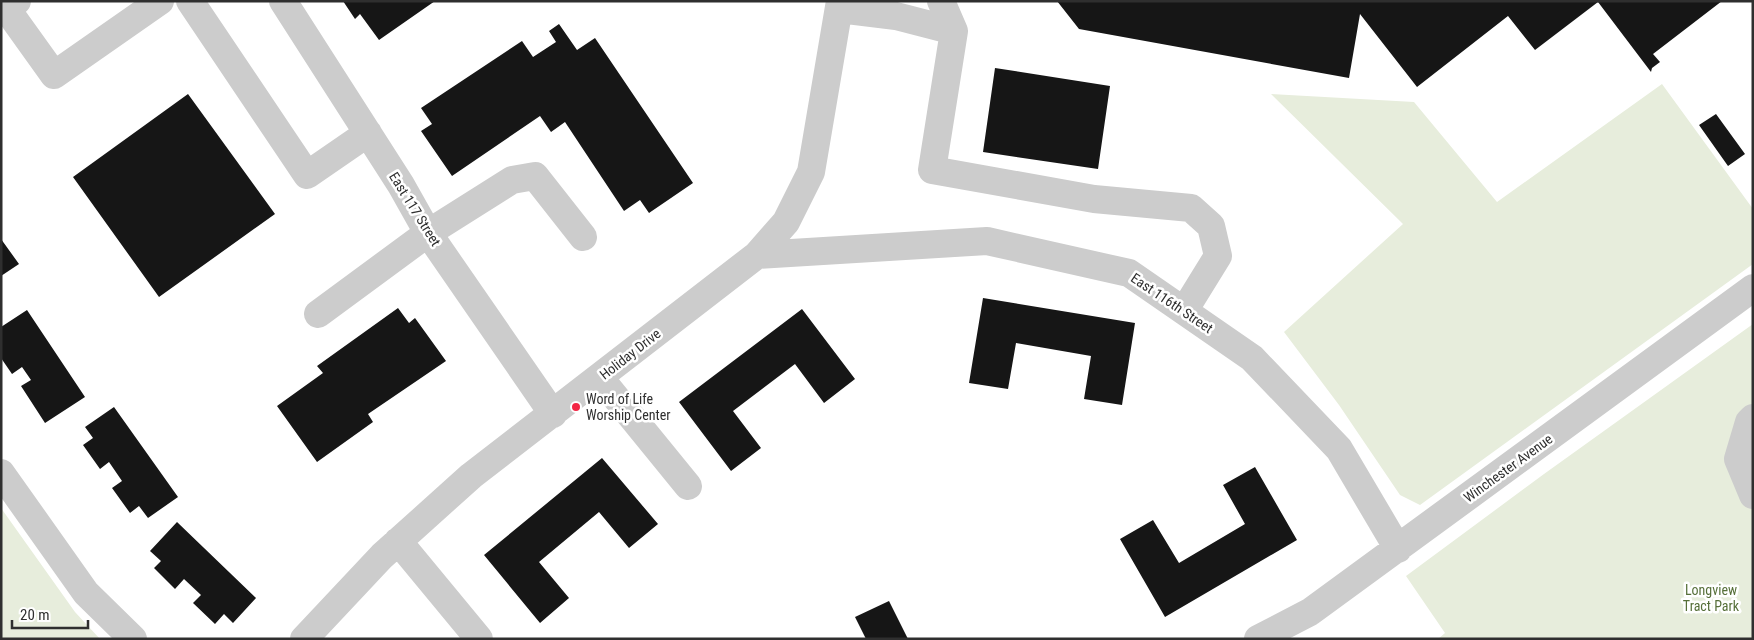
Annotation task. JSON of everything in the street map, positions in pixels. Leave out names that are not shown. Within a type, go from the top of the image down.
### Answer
[{"type":"street","points":[[17,1],[6,8],[54,75],[160,1]]},
{"type":"street","points":[[190,1],[307,175],[368,133]]},
{"type":"street","name":"East 117 Street","points":[[283,1],[368,133],[428,233],[553,414]]},
{"type":"street","points":[[941,1],[954,31],[932,170],[1094,199],[1191,208],[1211,226],[1218,256],[1184,310]]},
{"type":"street","points":[[839,5],[896,16],[954,31]]},
{"type":"street","name":"Holiday Drive","points":[[304,639],[382,556],[471,476],[756,256],[786,222],[811,172],[839,5]]},
{"type":"street","points":[[318,314],[428,233],[512,180],[535,176],[583,237]]},
{"type":"street","name":"East 116th Street","points":[[756,256],[987,240],[1129,273],[1252,358],[1339,449],[1398,548]]},
{"type":"street","name":"Winchester Avenue","points":[[1258,639],[1310,612],[1753,288]]},
{"type":"street","points":[[600,378],[688,486]]},
{"type":"street","points":[[1753,418],[1749,422],[1738,459],[1753,494]]},
{"type":"street","points":[[1,473],[86,593],[133,639]]},
{"type":"street","points":[[398,541],[479,639]]},
{"type":"green space","points":[[1662,84],[1753,209],[1753,264],[1420,505],[1400,495],[1339,405],[1284,332],[1403,224],[1271,94],[1414,102],[1497,202]]},
{"type":"green space","name":"Longview Tract Park","points":[[1753,324],[1753,639],[1438,639],[1445,633],[1406,576]]},
{"type":"green space","points":[[1,508],[75,612],[100,639],[1,639]]},
{"type":"building","points":[[343,1],[435,1],[379,40],[360,14],[355,19]]},
{"type":"building","points":[[1057,1],[1722,1],[1653,54],[1660,62],[1652,68],[1651,72],[1598,2],[1535,50],[1508,16],[1417,87],[1360,14],[1349,78],[1079,29]]},
{"type":"building","points":[[559,24],[577,50],[595,38],[693,183],[649,213],[640,200],[624,211],[565,122],[551,132],[540,116],[452,176],[421,131],[432,124],[421,108],[522,41],[533,57],[556,42],[549,31]]},
{"type":"building","points":[[995,68],[1110,86],[1098,169],[983,152]]},
{"type":"building","points":[[188,94],[275,214],[159,297],[73,177]]},
{"type":"building","points":[[1716,114],[1745,154],[1728,166],[1699,125]]},
{"type":"building","points":[[1,239],[19,264],[1,276]]},
{"type":"building","points":[[983,298],[1135,323],[1122,405],[1084,399],[1091,356],[1016,343],[1008,389],[969,383]]},
{"type":"building","points":[[398,308],[409,323],[415,318],[446,361],[368,414],[373,422],[317,462],[277,406],[323,373],[317,366]]},
{"type":"building","points":[[802,309],[855,379],[824,403],[795,364],[733,411],[761,448],[731,471],[679,402]]},
{"type":"building","points":[[27,310],[85,397],[45,423],[21,386],[31,380],[22,367],[12,374],[1,358],[1,327]]},
{"type":"building","points":[[114,407],[178,497],[148,518],[139,506],[130,513],[112,488],[122,481],[109,462],[100,469],[83,445],[93,438],[85,427]]},
{"type":"building","points":[[602,458],[658,524],[629,548],[599,512],[539,562],[569,598],[540,623],[484,555]]},
{"type":"building","points":[[1255,467],[1297,540],[1165,617],[1120,539],[1153,520],[1179,563],[1245,524],[1223,485]]},
{"type":"building","points":[[177,522],[256,598],[233,623],[224,614],[215,624],[193,603],[201,595],[184,579],[175,589],[154,568],[161,561],[150,551]]},
{"type":"building","points":[[889,601],[908,639],[866,639],[855,617]]},
{"type":"place","name":"Word of Life Worship Center","points":[[576,407]]}]
